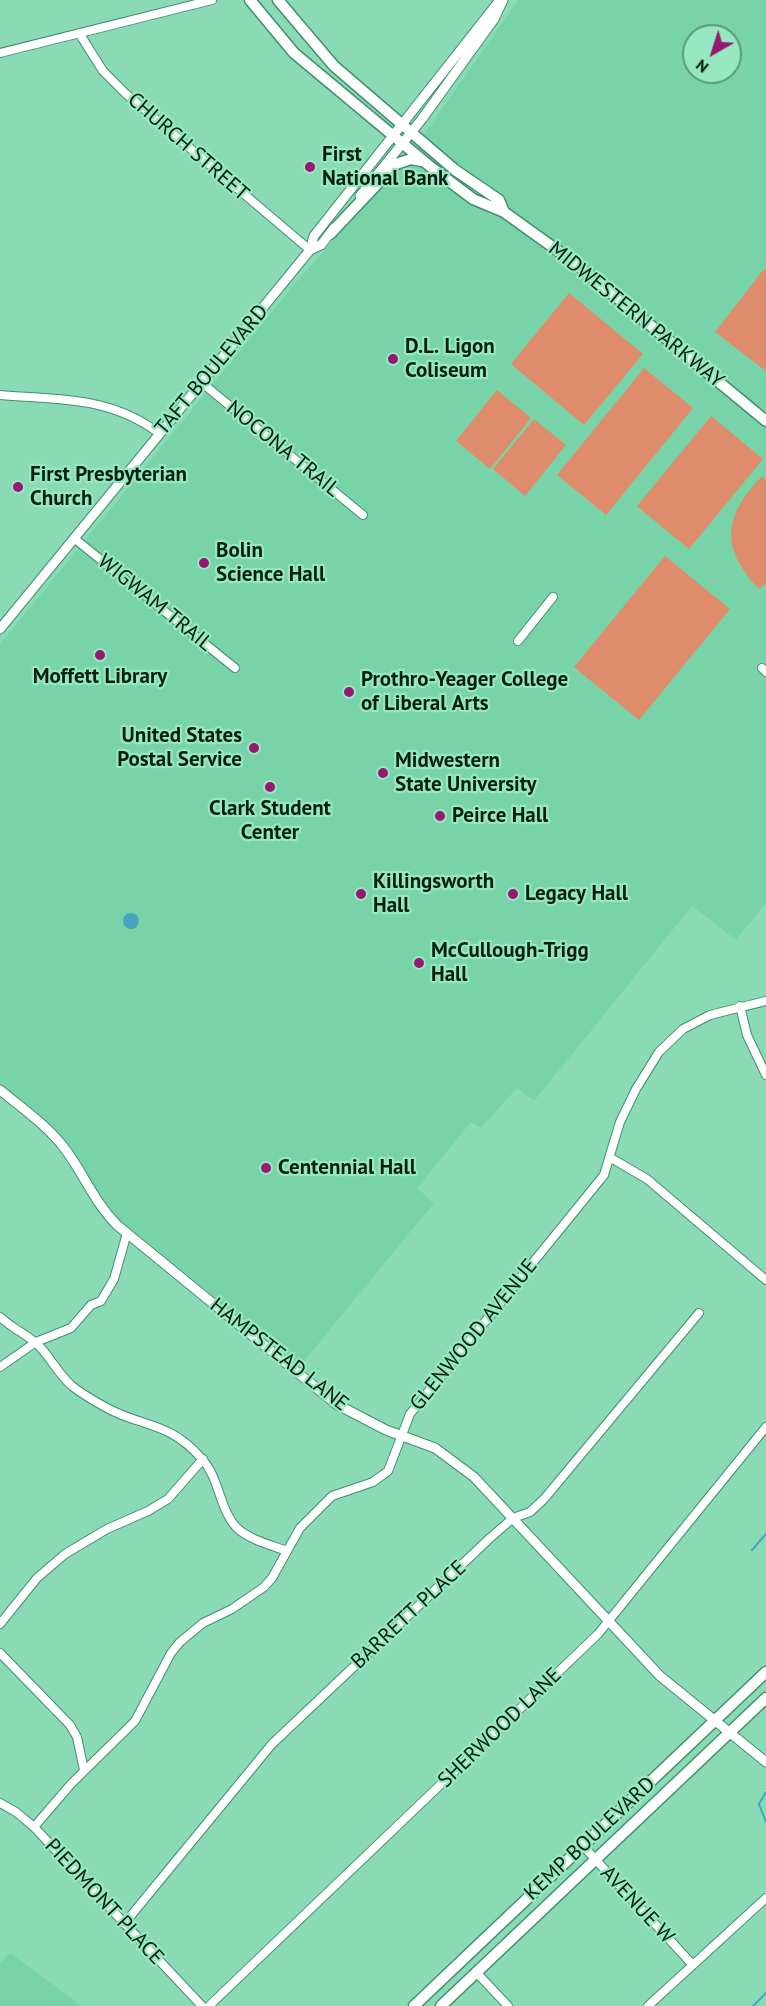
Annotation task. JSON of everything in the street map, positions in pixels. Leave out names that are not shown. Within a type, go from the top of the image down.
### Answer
[{"type":"main road","name":"MIDWESTERN PARKWAY","points":[[250,0],[294,53],[426,163],[473,199],[504,212],[575,263],[766,421]]},
{"type":"main road","name":"MIDWESTERN PARKWAY","points":[[278,0],[334,66],[455,170],[499,200],[504,212]]},
{"type":"main road","points":[[330,234],[396,164],[411,159],[426,163]]},
{"type":"main road","name":"KEMP BOULEVARD","points":[[414,2006],[766,1672]]},
{"type":"main road","name":"KEMP BOULEVARD","points":[[441,2006],[728,1731],[766,1698]]},
{"type":"main road","points":[[464,1959],[476,1972]]},
{"type":"street","points":[[0,53],[212,0]]},
{"type":"street","name":"TAFT BOULEVARD","points":[[0,629],[310,250],[321,244],[330,234],[406,129],[494,19],[501,0]]},
{"type":"street","name":"CHURCH STREET","points":[[79,33],[103,71],[124,93],[310,250]]},
{"type":"street","name":"TAFT BOULEVARD","points":[[310,250],[314,236],[398,140]]},
{"type":"street","name":"NOCONA TRAIL","points":[[202,383],[363,515]]},
{"type":"street","points":[[0,395],[102,404],[132,415],[159,433]]},
{"type":"street","name":"WIGWAM TRAIL","points":[[75,538],[235,668]]},
{"type":"street","points":[[518,640],[554,597]]},
{"type":"street","name":"GLENWOOD AVENUE","points":[[34,1827],[84,1770],[135,1720],[171,1653],[180,1642],[203,1623],[232,1609],[264,1587],[272,1578],[300,1528],[332,1496],[383,1477],[410,1414],[604,1175],[620,1122],[636,1089],[659,1052],[683,1029],[710,1015],[766,1001]]},
{"type":"street","points":[[740,1006],[747,1035],[766,1075]]},
{"type":"street","name":"HAMPSTEAD LANE","points":[[0,1090],[42,1125],[64,1148],[96,1202],[127,1233],[336,1404],[402,1436],[435,1448],[474,1476],[660,1676],[766,1762]]},
{"type":"street","points":[[611,1158],[647,1179],[766,1280]]},
{"type":"street","points":[[0,1367],[36,1342],[63,1334],[91,1305],[101,1301],[114,1279],[127,1233]]},
{"type":"street","name":"BARRETT PLACE","points":[[124,1924],[272,1744],[513,1518],[530,1512],[544,1498],[699,1313]]},
{"type":"street","points":[[0,1317],[14,1330],[36,1342],[72,1386],[109,1409],[170,1431],[203,1459],[216,1479],[228,1515],[238,1528],[250,1537],[287,1551]]},
{"type":"street","name":"SHERWOOD LANE","points":[[209,2006],[598,1634],[766,1427]]},
{"type":"street","points":[[0,1624],[37,1578],[65,1554],[107,1529],[148,1511],[168,1499],[203,1459]]},
{"type":"street","points":[[0,1653],[70,1725],[77,1737],[84,1770]]},
{"type":"street","name":"PIEDMONT PLACE","points":[[0,1803],[16,1812],[34,1827],[202,2006]]},
{"type":"street","name":"AVENUE W","points":[[583,1846],[692,1964]]},
{"type":"street","points":[[648,2006],[766,1898]]},
{"type":"street","points":[[476,1972],[508,2006]]},
{"type":"shaded area","name":"Midwestern State University","points":[[518,0],[766,0],[766,903],[736,940],[692,906],[534,1101],[517,1088],[481,1128],[471,1122],[417,1188],[434,1203],[300,1366],[104,1207],[70,1145],[0,1087],[0,644],[303,274],[395,172],[404,164],[413,162],[423,136]]},
{"type":"shaded area","points":[[764,269],[766,270],[766,371],[715,332]]},
{"type":"shaded area","points":[[569,293],[643,354],[584,425],[511,364]]},
{"type":"shaded area","points":[[644,368],[693,408],[606,515],[557,475]]},
{"type":"shaded area","points":[[497,390],[531,418],[490,469],[456,441]]},
{"type":"shaded area","points":[[711,416],[763,459],[689,549],[637,506]]},
{"type":"shaded area","points":[[534,419],[566,445],[525,496],[493,469]]},
{"type":"shaded area","points":[[762,476],[766,479],[766,584],[759,589],[738,560],[731,532],[740,505]]},
{"type":"shaded area","points":[[665,556],[730,609],[639,720],[574,667]]},
{"type":"shaded area","points":[[10,1953],[73,1999],[79,2006],[0,2006],[0,1963]]},
{"type":"water","points":[[131,913],[139,921],[131,929],[123,921]]},
{"type":"waterway","points":[[752,1550],[766,1534]]},
{"type":"waterway","points":[[766,1792],[759,1804],[766,1822]]},
{"type":"waterway","points":[[753,2006],[766,1993]]},
{"type":"place","name":"First National Bank","points":[[310,167]]},
{"type":"place","name":"D.L. Ligon Coliseum","points":[[393,359]]},
{"type":"place","name":"First Presbyterian Church","points":[[18,487]]},
{"type":"place","name":"Bolin Science Hall","points":[[204,563]]},
{"type":"place","name":"Moffett Library","points":[[100,655]]},
{"type":"place","name":"Prothro-Yeager College of Liberal Arts","points":[[349,692]]},
{"type":"place","name":"United States Postal Service","points":[[254,748]]},
{"type":"place","name":"Midwestern State University","points":[[383,773]]},
{"type":"place","name":"Clark Student Center","points":[[270,787]]},
{"type":"place","name":"Peirce Hall","points":[[440,816]]},
{"type":"place","name":"Killingsworth Hall","points":[[361,894]]},
{"type":"place","name":"Legacy Hall","points":[[513,894]]},
{"type":"place","name":"McCullough-Trigg Hall","points":[[419,963]]},
{"type":"place","name":"Centennial Hall","points":[[266,1168]]}]
